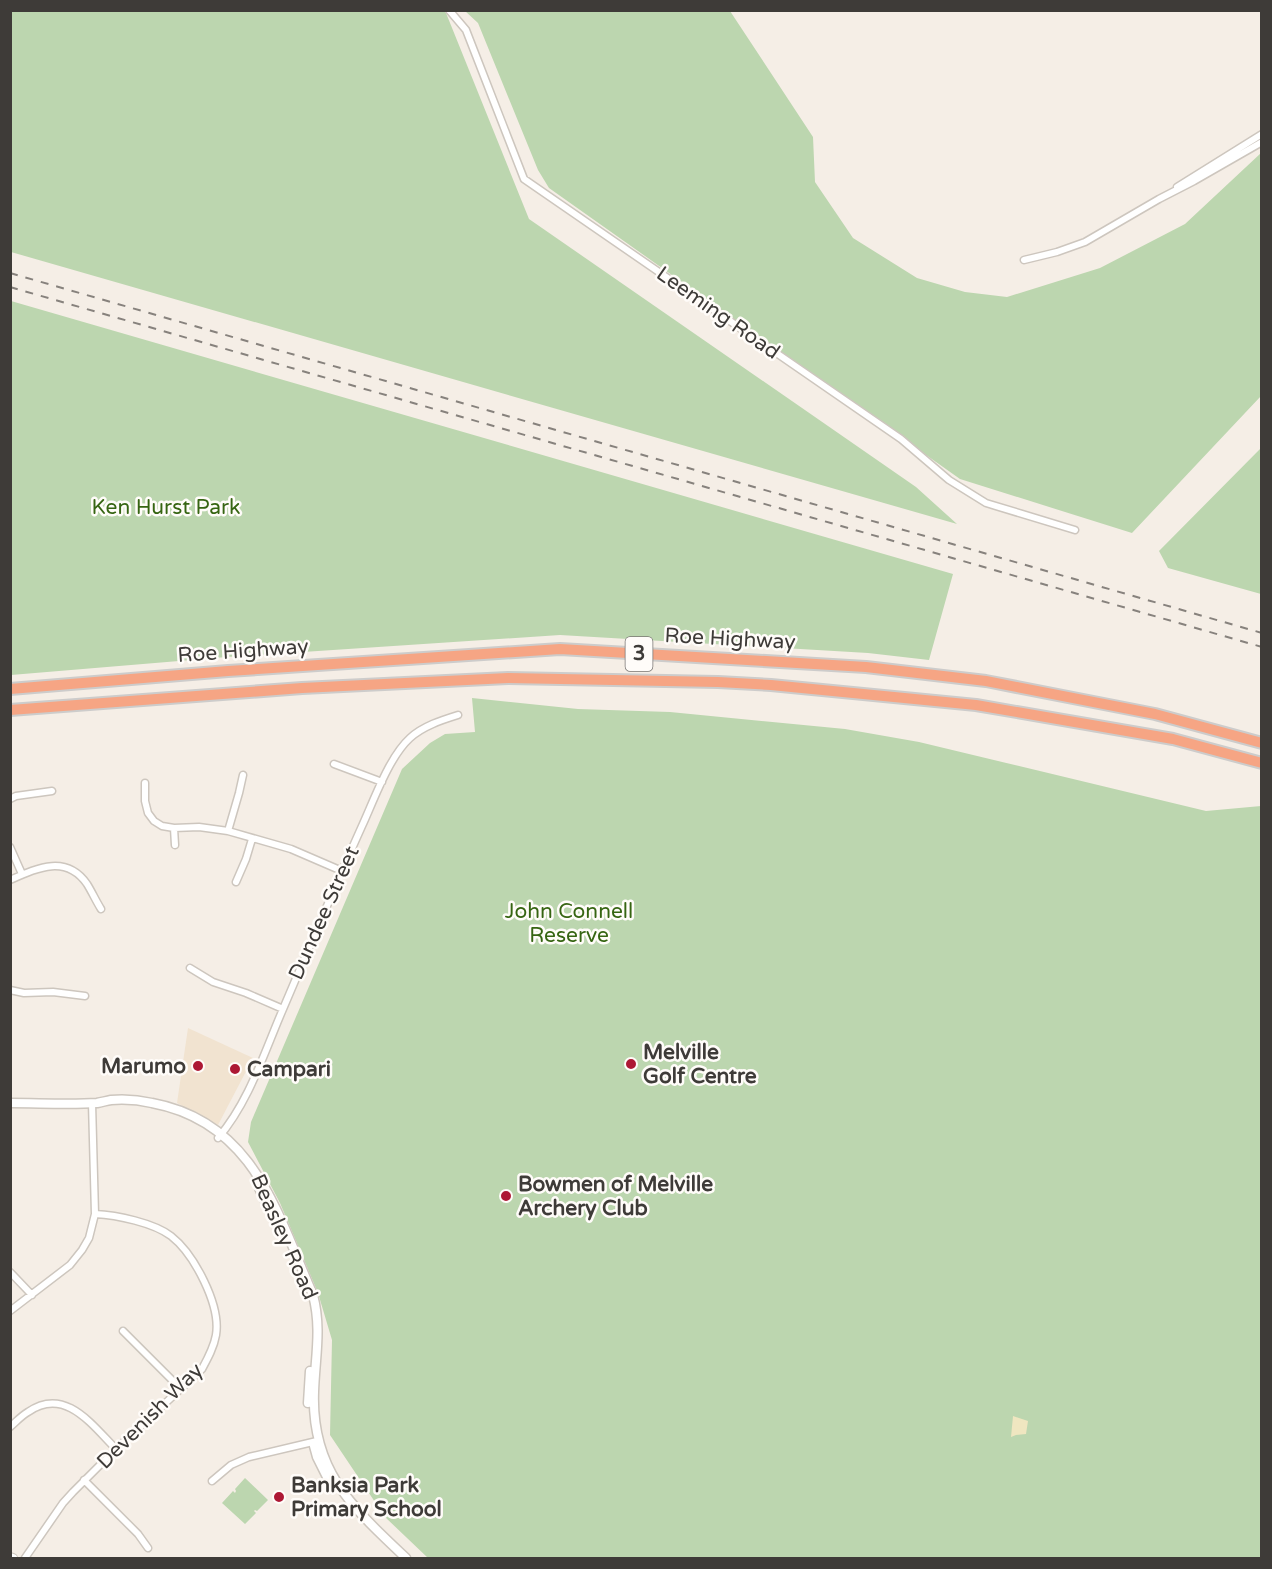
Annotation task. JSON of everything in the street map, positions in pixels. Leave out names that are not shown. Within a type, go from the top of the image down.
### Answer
[{"type":"highway","name":"Roe Highway","points":[[10,689],[228,671],[560,649],[866,667],[986,681],[1155,714],[1262,743]]},
{"type":"highway","name":"Roe Highway","points":[[10,710],[302,688],[508,678],[718,682],[976,705],[1173,739],[1262,763]]},
{"type":"main road","name":"Beasley Road","points":[[10,1103],[95,1103],[151,1108],[175,1115],[220,1136],[242,1162],[261,1191],[308,1296],[313,1334],[308,1392],[309,1420],[317,1457],[342,1501],[399,1558]]},
{"type":"main road","name":"Beasley Road","points":[[315,1441],[330,1473],[346,1497],[368,1523],[406,1558]]},
{"type":"street","name":"Leeming Road","points":[[449,10],[466,30],[524,179],[901,439],[949,480],[986,503],[1075,530]]},
{"type":"street","points":[[1159,199],[1192,176],[1262,134]]},
{"type":"street","points":[[1024,260],[1085,242],[1262,142]]},
{"type":"street","name":"Dundee Street","points":[[220,1136],[235,1116],[257,1070],[342,871],[398,751],[410,738],[441,720],[459,714]]},
{"type":"street","points":[[334,764],[382,782]]},
{"type":"street","points":[[228,831],[243,775]]},
{"type":"street","points":[[145,783],[148,813],[154,822],[162,826],[174,828],[199,826],[228,831],[291,849],[342,871]]},
{"type":"street","points":[[10,799],[16,796],[52,791]]},
{"type":"street","points":[[174,828],[175,845]]},
{"type":"street","points":[[236,882],[246,860],[252,838]]},
{"type":"street","points":[[10,847],[22,874]]},
{"type":"street","points":[[10,880],[41,867],[52,865],[62,867],[72,871],[86,883],[101,909]]},
{"type":"street","points":[[190,968],[213,982],[283,1009]]},
{"type":"street","points":[[10,990],[24,993],[53,992],[86,996]]},
{"type":"street","points":[[10,1311],[62,1272],[76,1259],[89,1238],[95,1214],[95,1103]]},
{"type":"street","name":"Devenish Way","points":[[25,1558],[63,1503],[84,1480],[202,1369],[211,1352],[216,1335],[217,1322],[214,1308],[192,1257],[183,1247],[156,1228],[95,1214]]},
{"type":"street","points":[[10,1272],[32,1295]]},
{"type":"street","points":[[123,1331],[181,1389]]},
{"type":"street","points":[[10,1427],[27,1412],[39,1406],[62,1404],[73,1408],[84,1417],[116,1449]]},
{"type":"street","points":[[212,1481],[231,1465],[249,1457],[315,1441]]},
{"type":"street","points":[[84,1480],[138,1534],[148,1548]]},
{"type":"shaded area","points":[[188,1028],[253,1058],[218,1125],[177,1103]]},
{"type":"green space","points":[[10,11],[444,11],[529,219],[916,487],[957,524],[11,252]]},
{"type":"green space","points":[[465,11],[730,11],[813,137],[815,182],[853,238],[917,278],[965,292],[1007,297],[1100,268],[1185,224],[1261,153],[1261,396],[1132,533],[960,479],[549,188],[538,170],[478,23]]},
{"type":"green space","name":"Ken Hurst Park","points":[[11,301],[953,574],[929,660],[868,653],[560,635],[227,657],[11,675]]},
{"type":"green space","points":[[1261,448],[1261,594],[1168,568],[1159,551]]},
{"type":"green space","name":"John Connell Reserve","points":[[472,698],[578,709],[670,712],[845,729],[919,742],[1206,811],[1261,806],[1261,1558],[428,1558],[385,1517],[330,1435],[332,1340],[318,1293],[280,1203],[248,1142],[251,1122],[402,769],[430,743],[445,734],[475,732]]},
{"type":"green space","points":[[245,1478],[268,1500],[257,1511],[254,1511],[256,1513],[245,1524],[222,1503],[233,1491],[235,1493],[235,1489]]},
{"type":"sand","points":[[1013,1416],[1028,1421],[1026,1434],[1011,1437]]},
{"type":"railway","points":[[10,273],[1262,633]]},
{"type":"railway","points":[[10,287],[1262,647]]},
{"type":"place","name":"Melville Golf Centre","points":[[631,1064]]},
{"type":"place","name":"Marumo","points":[[198,1066]]},
{"type":"place","name":"Campari","points":[[235,1069]]},
{"type":"place","name":"Bowmen of Melville Archery Club","points":[[506,1196]]},
{"type":"place","name":"Banksia Park Primary School","points":[[279,1497]]}]
